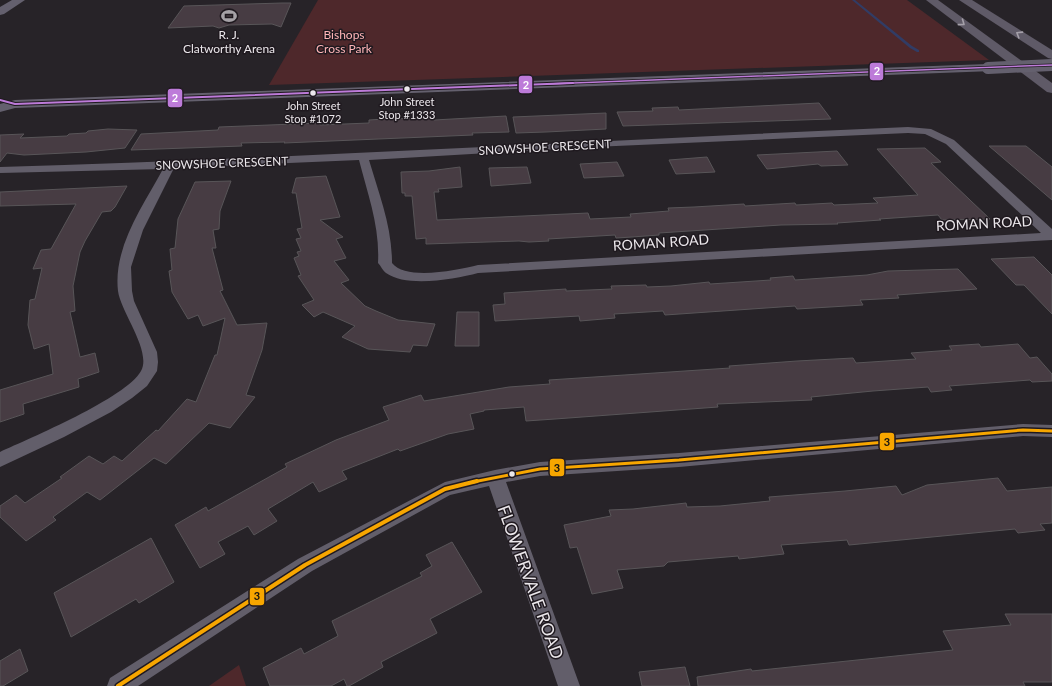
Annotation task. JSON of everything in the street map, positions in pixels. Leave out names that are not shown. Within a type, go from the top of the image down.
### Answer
[{"type":"highway","points":[[930,0],[1052,88]]},
{"type":"highway","points":[[964,0],[1052,55]]},
{"type":"main road","points":[[0,12],[20,0]]},
{"type":"main road","points":[[0,108],[15,104],[1052,65]]},
{"type":"main road","points":[[0,100],[15,104]]},
{"type":"street","name":"SNOWSHOE CRESCENT","points":[[0,170],[363,157],[894,130],[927,131],[950,142],[1052,236]]},
{"type":"street","name":"ROMAN ROAD","points":[[363,157],[382,222],[386,249],[385,263],[391,270],[407,276],[441,276],[467,273],[478,269],[1052,236]]},
{"type":"street","points":[[0,460],[109,406],[141,384],[149,371],[150,360],[147,346],[126,293],[124,266],[132,242],[143,217],[170,165]]},
{"type":"street","points":[[118,686],[305,565],[445,489],[495,477],[540,469],[679,460],[1023,430],[1052,431]]},
{"type":"street","name":"FLOWERVALE ROAD","points":[[495,477],[569,686]]},
{"type":"green space","name":"Bishops Cross Park","points":[[318,0],[907,0],[989,60],[269,85]]},
{"type":"green space","points":[[239,665],[246,686],[209,686]]},
{"type":"building","name":"R. J. Clatworthy Arena","points":[[291,3],[281,27],[272,24],[229,25],[219,28],[213,26],[168,28],[184,6]]},
{"type":"building","points":[[819,103],[831,119],[623,126],[617,112],[653,111],[652,108],[678,107],[679,110]]},
{"type":"building","points":[[606,113],[606,129],[546,132],[516,133],[513,117]]},
{"type":"building","points":[[506,116],[509,132],[472,133],[473,135],[284,143],[285,142],[241,143],[242,146],[131,150],[141,134],[218,130],[219,127],[320,123],[320,125],[369,123],[369,120],[384,119],[434,118],[434,120]]},
{"type":"building","points":[[108,129],[137,130],[125,148],[86,152],[24,155],[7,153],[0,162],[0,135],[24,134],[20,138],[67,136],[69,134]]},
{"type":"building","points":[[989,146],[1026,146],[1052,167],[1052,200]]},
{"type":"building","points":[[925,148],[941,162],[931,163],[990,219],[942,220],[938,215],[837,223],[838,224],[781,225],[659,233],[659,235],[616,238],[615,235],[548,239],[549,241],[529,242],[426,244],[426,238],[416,239],[412,196],[405,196],[405,193],[402,193],[401,172],[429,171],[460,167],[462,187],[438,189],[439,192],[434,192],[437,220],[588,213],[590,219],[631,217],[630,214],[669,211],[668,208],[744,204],[745,206],[795,203],[796,205],[832,203],[834,205],[878,203],[873,198],[918,195],[877,149]]},
{"type":"building","points":[[837,151],[848,165],[821,166],[818,164],[767,169],[757,155]]},
{"type":"building","points":[[707,157],[715,172],[676,174],[669,160]]},
{"type":"building","points":[[617,162],[624,176],[584,178],[580,164]]},
{"type":"building","points":[[527,167],[531,183],[491,186],[489,168]]},
{"type":"building","points":[[326,176],[340,217],[320,220],[343,237],[336,239],[346,258],[334,261],[349,280],[341,283],[365,306],[376,311],[398,320],[435,324],[427,346],[413,345],[410,352],[368,349],[342,337],[355,326],[323,312],[314,317],[302,305],[314,300],[298,276],[301,275],[294,258],[299,256],[297,252],[301,251],[296,239],[301,238],[297,229],[302,228],[296,193],[292,193],[296,178]]},
{"type":"building","points":[[231,181],[220,211],[219,229],[213,230],[216,248],[212,248],[223,290],[220,291],[237,325],[267,323],[262,350],[246,395],[255,397],[230,428],[209,423],[166,464],[154,458],[100,500],[87,492],[53,517],[56,520],[26,541],[0,517],[0,506],[16,495],[25,503],[62,478],[60,477],[89,456],[103,464],[114,456],[122,461],[156,430],[158,431],[187,399],[196,402],[215,355],[217,355],[225,318],[203,326],[198,315],[188,319],[172,292],[169,271],[172,270],[170,249],[175,248],[178,219],[195,182]]},
{"type":"building","points":[[127,186],[115,207],[111,211],[102,212],[85,241],[80,252],[73,286],[75,311],[70,312],[80,357],[95,353],[99,372],[78,379],[79,387],[23,404],[24,414],[0,422],[0,390],[53,374],[49,344],[34,349],[28,325],[30,300],[35,299],[42,268],[33,269],[41,250],[51,249],[76,204],[0,206],[0,192]]},
{"type":"building","points":[[1034,257],[1052,275],[1052,314],[1024,285],[1016,285],[991,259]]},
{"type":"building","points":[[958,269],[977,289],[897,295],[899,298],[860,300],[863,305],[797,309],[795,306],[665,315],[663,311],[614,314],[615,318],[580,321],[579,316],[495,321],[493,305],[505,304],[504,293],[566,289],[566,291],[612,289],[611,286],[646,285],[647,287],[709,282],[710,284],[771,280],[770,278],[793,276],[795,280],[867,275],[888,271]]},
{"type":"building","points":[[457,312],[479,312],[479,346],[455,346]]},
{"type":"building","points":[[979,344],[981,347],[1018,344],[1030,358],[1037,357],[1052,374],[1052,381],[1032,382],[1030,380],[949,386],[952,390],[931,392],[928,387],[873,391],[811,397],[812,400],[717,404],[718,407],[526,421],[524,407],[484,410],[470,414],[474,429],[448,434],[400,451],[398,449],[342,471],[347,479],[319,492],[313,482],[268,509],[277,521],[254,535],[248,526],[218,542],[225,554],[200,568],[175,525],[206,507],[208,511],[287,467],[285,464],[336,440],[389,420],[383,407],[421,395],[424,401],[509,387],[550,384],[549,380],[730,368],[729,366],[797,361],[853,358],[856,363],[916,359],[911,353],[952,350],[949,346]]},
{"type":"building","points":[[998,478],[1007,491],[1052,487],[1052,523],[1040,524],[1045,530],[1018,533],[1015,529],[849,545],[847,540],[781,545],[784,554],[739,559],[738,556],[668,562],[664,566],[617,570],[623,588],[592,594],[577,547],[570,548],[564,525],[611,516],[609,510],[686,503],[687,507],[720,506],[770,501],[769,497],[896,486],[902,495],[927,485]]},
{"type":"building","points":[[151,538],[174,582],[139,603],[136,599],[71,637],[54,593]]},
{"type":"building","points":[[452,542],[482,592],[430,619],[437,633],[381,662],[383,667],[349,686],[347,686],[344,679],[331,686],[270,686],[263,668],[301,648],[304,654],[338,636],[332,621],[422,576],[420,573],[432,566],[426,555]]},
{"type":"building","points":[[1005,614],[1052,614],[1052,682],[1023,682],[1025,686],[698,686],[697,677],[751,669],[752,671],[953,650],[943,631],[1011,625]]},
{"type":"building","points":[[20,649],[28,671],[3,686],[0,686],[0,661]]},
{"type":"building","points":[[685,667],[690,686],[642,686],[639,672]]},
{"type":"waterway","points":[[853,0],[918,51]]},
{"type":"transit line","name":"2","points":[[0,100],[15,104],[1052,65]]},
{"type":"transit line","name":"3","points":[[118,686],[305,565],[445,489],[495,477],[540,469],[679,460],[1023,430],[1052,431]]},
{"type":"place","name":"R. J. Clatworthy Arena","points":[[229,16]]},
{"type":"place","name":"John Street Stop #1333","points":[[407,89]]},
{"type":"place","name":"John Street Stop #1072","points":[[313,93]]}]
